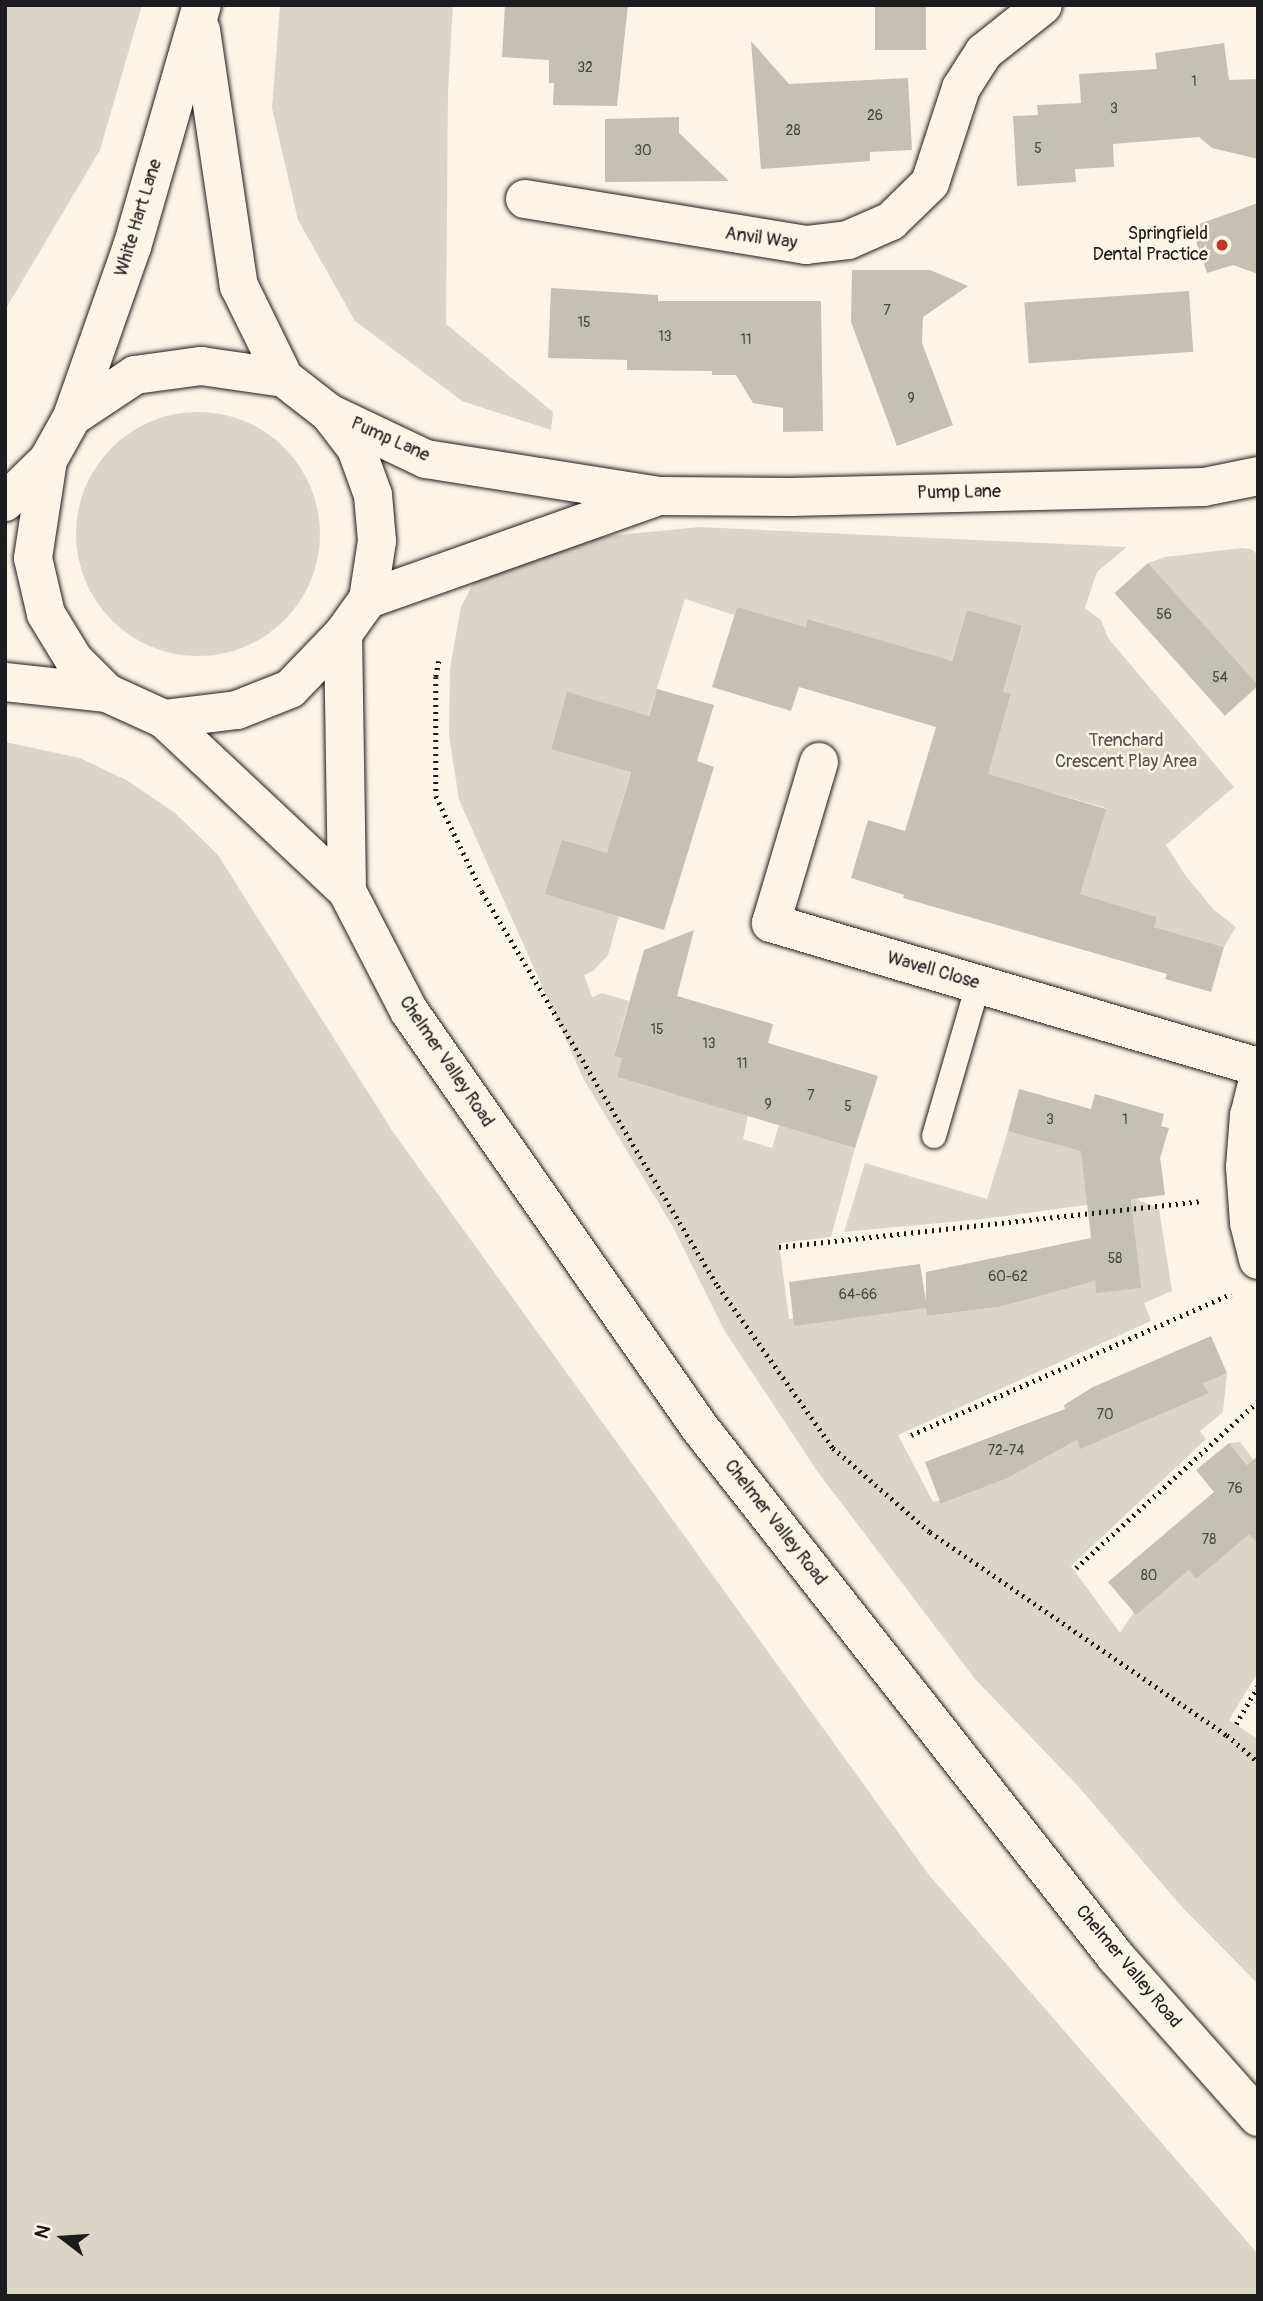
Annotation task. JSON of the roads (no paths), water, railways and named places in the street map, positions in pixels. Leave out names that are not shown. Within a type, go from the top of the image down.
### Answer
[{"type":"street","name":"Anvil Way","points":[[525,199],[806,246],[848,240],[891,221],[930,183],[961,88],[978,61],[984,52],[1044,5]]},
{"type":"street","name":"White Hart Lane","points":[[200,11],[239,286],[284,378]]},
{"type":"street","name":"White Hart Lane","points":[[48,460],[72,418],[132,247],[200,11]]},
{"type":"street","points":[[5,682],[107,693],[164,719],[237,710],[290,689],[343,634],[368,598],[377,541],[373,495],[356,448],[329,413],[284,378],[201,366],[135,375],[72,418]]},
{"type":"street","name":"Pump Lane","points":[[329,413],[426,459],[659,496],[804,497],[1203,487],[1258,476]]},
{"type":"street","points":[[5,502],[48,460]]},
{"type":"street","points":[[48,460],[33,558],[46,614],[74,660],[107,693]]},
{"type":"street","name":"Pump Lane","points":[[368,598],[659,496]]},
{"type":"street","name":"Chelmer Valley Road","points":[[343,634],[347,891]]},
{"type":"street","name":"Chelmer Valley Road","points":[[164,719],[347,891],[409,1011],[700,1428],[1116,1957],[1258,2117]]},
{"type":"street","name":"Wavell Close","points":[[819,762],[771,923],[1258,1067]]},
{"type":"street","points":[[1258,1080],[1249,1115],[1245,1167],[1249,1223],[1258,1260]]},
{"type":"lane","points":[[934,1136],[978,985]]},
{"type":"place","name":"Springfield Dental Practice","points":[[1222,245]]},
{"type":"park label","name":"Trenchard Crescent Play Area","points":[[1126,752]]}]
